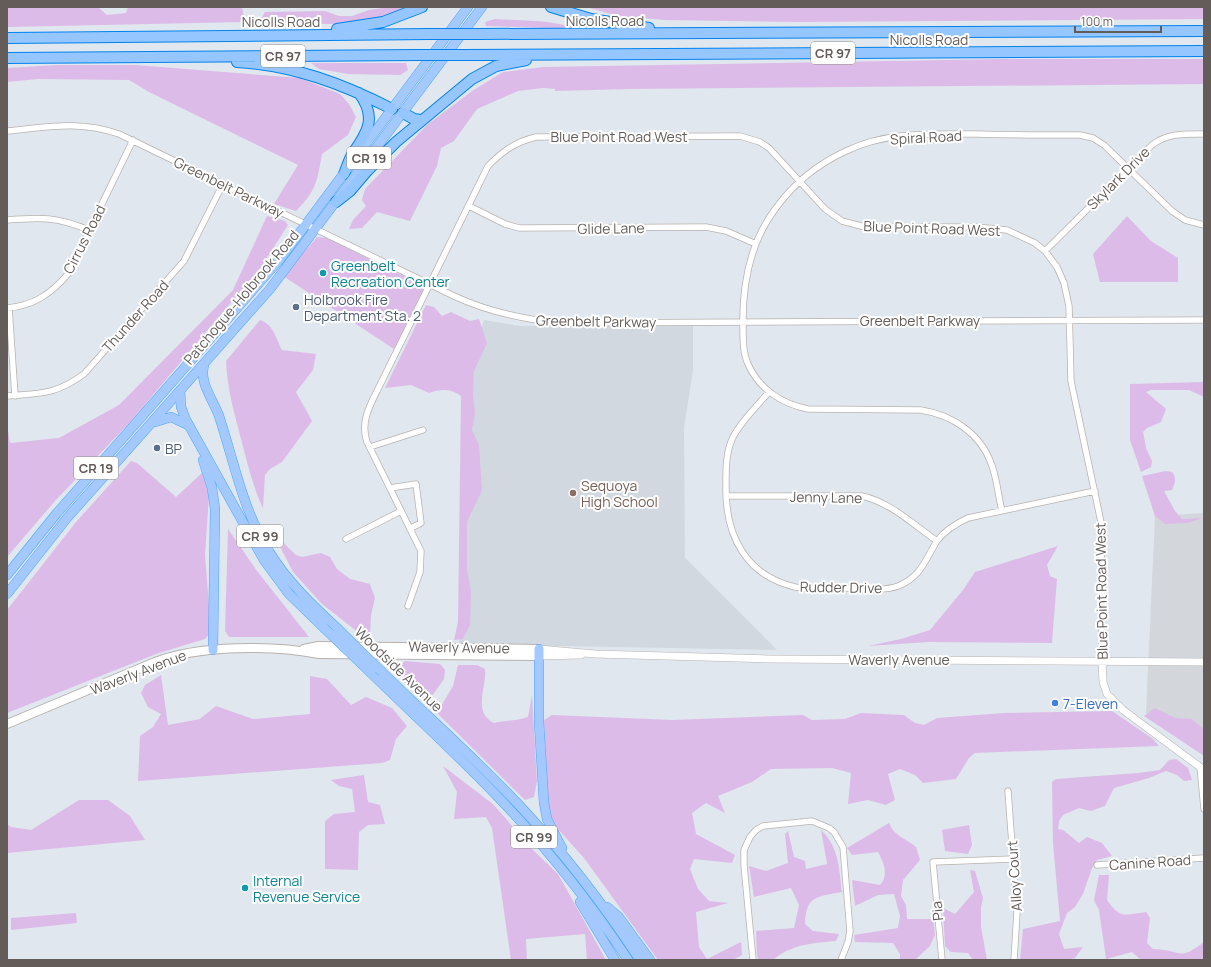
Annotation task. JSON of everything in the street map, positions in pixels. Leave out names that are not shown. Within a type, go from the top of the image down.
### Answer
[{"type":"highway","points":[[284,35],[371,25],[394,19],[422,7]]},
{"type":"highway","points":[[551,7],[577,16],[620,24],[654,28],[684,29],[711,33]]},
{"type":"highway","name":"Nicolls Road","points":[[7,38],[430,34],[1204,31]]},
{"type":"highway","name":"Nicolls Road","points":[[7,58],[463,54],[1204,51]]},
{"type":"highway","points":[[336,202],[350,191],[386,151],[421,120],[467,82],[488,69],[514,61],[593,54]]},
{"type":"highway","points":[[150,57],[182,61],[242,62],[280,67],[321,77],[392,109]]},
{"type":"highway","points":[[344,174],[352,155],[366,135],[369,125],[367,108],[359,93]]},
{"type":"highway","points":[[403,113],[414,119],[421,120]]},
{"type":"main road","name":"Patchogue-Holbrook Road","points":[[7,575],[57,513],[259,283],[344,174],[468,7]]},
{"type":"main road","name":"Patchogue-Holbrook Road","points":[[7,594],[68,518],[270,289],[482,7]]},
{"type":"main road","points":[[392,109],[403,113]]},
{"type":"main road","name":"Woodside Avenue","points":[[205,363],[202,375],[204,382],[215,405],[243,494],[259,533],[269,552],[293,585],[382,672],[419,714],[499,798],[562,869],[628,960]]},
{"type":"main road","name":"CR 99","points":[[180,391],[188,364]]},
{"type":"main road","name":"Woodside Avenue","points":[[180,391],[181,407],[188,425],[264,560],[289,594],[371,673],[419,714]]},
{"type":"main road","points":[[150,425],[162,418],[171,417],[188,425]]},
{"type":"main road","points":[[196,438],[209,478],[215,509],[213,650]]},
{"type":"main road","name":"Waverly Avenue","points":[[7,724],[167,657],[186,652],[213,650],[299,650],[319,654],[539,653]]},
{"type":"main road","points":[[539,653],[539,737],[544,809],[552,830],[575,870]]},
{"type":"main road","name":"Woodside Avenue","points":[[428,723],[515,801],[575,870],[640,960]]},
{"type":"main road","points":[[562,869],[615,960]]},
{"type":"main road","points":[[594,895],[618,916],[650,960]]},
{"type":"street","name":"Greenbelt Parkway","points":[[7,131],[70,125],[88,125],[101,128],[133,140],[431,285],[488,310],[516,318],[559,322],[1204,320]]},
{"type":"street","name":"Skylark Drive","points":[[1045,251],[1128,167],[1152,145],[1162,138],[1173,134],[1204,134]]},
{"type":"street","name":"Spiral Road","points":[[1002,511],[991,462],[982,446],[973,435],[953,420],[937,412],[921,410],[808,409],[782,400],[769,392],[760,382],[748,364],[744,345],[743,321],[745,283],[756,244],[775,209],[799,182],[812,171],[846,151],[871,141],[912,135],[1080,135],[1094,138],[1104,145],[1172,211],[1185,220],[1204,225]]},
{"type":"street","name":"Blue Point Road West","points":[[408,606],[420,572],[422,562],[421,551],[370,447],[364,430],[368,410],[431,285],[488,166],[509,146],[522,140],[536,137],[740,136],[760,142],[769,148],[825,209],[842,221],[865,227],[994,228],[1020,234],[1045,251],[1057,267],[1064,283],[1069,306],[1070,381],[1101,522],[1103,682],[1107,694],[1123,710],[1202,769]]},
{"type":"street","name":"Cirrus Road","points":[[8,308],[32,303],[43,297],[59,284],[68,274],[133,140]]},
{"type":"street","name":"Thunder Road","points":[[7,396],[51,391],[72,383],[84,374],[184,261],[223,184]]},
{"type":"street","name":"Glide Lane","points":[[469,206],[505,224],[518,228],[706,227],[726,231],[756,244]]},
{"type":"street","points":[[7,220],[45,217],[68,221],[89,230]]},
{"type":"street","points":[[8,308],[15,396]]},
{"type":"street","name":"Rudder Drive","points":[[769,392],[743,422],[730,446],[727,457],[726,496],[730,528],[734,539],[742,552],[756,567],[768,576],[797,587],[811,589],[885,588],[898,586],[917,573],[925,565],[937,541],[948,529],[957,523],[968,518],[1095,491]]},
{"type":"street","points":[[370,447],[423,430]]},
{"type":"street","points":[[390,488],[416,484],[421,523],[411,528]]},
{"type":"street","name":"Jenny Lane","points":[[726,496],[867,497],[884,503],[937,541]]},
{"type":"street","points":[[346,539],[401,511]]},
{"type":"street","name":"Waverly Avenue","points":[[539,653],[798,659],[1102,660],[1204,662]]},
{"type":"street","points":[[1202,769],[1204,809]]},
{"type":"street","name":"Alloy Court","points":[[1008,791],[1017,912],[1014,960]]},
{"type":"street","points":[[752,960],[744,850],[753,834],[764,826],[812,821],[829,828],[834,832],[843,847],[850,931],[848,942],[841,960]]},
{"type":"street","name":"Canine Road","points":[[1097,865],[1204,858]]},
{"type":"street","name":"Pia","points":[[942,960],[933,862],[1013,859]]},
{"type":"shaded area","points":[[7,7],[98,7],[107,15],[126,13],[128,7],[242,7],[245,22],[7,27]]},
{"type":"shaded area","points":[[390,7],[408,7],[373,19],[352,23],[308,24],[265,21],[261,19],[265,12],[325,11],[339,16],[352,16],[369,10]]},
{"type":"shaded area","points":[[586,7],[1204,7],[1204,19],[801,22],[665,20],[618,16]]},
{"type":"shaded area","points":[[495,19],[547,22],[579,29],[486,26],[485,22]]},
{"type":"shaded area","points":[[1001,59],[1204,59],[1204,84],[629,89],[555,91],[555,89],[543,88],[518,91],[477,109],[454,141],[441,148],[437,166],[410,221],[377,212],[362,228],[349,229],[353,220],[366,206],[362,200],[365,189],[427,125],[472,91],[503,72],[543,67]]},
{"type":"shaded area","points":[[311,63],[406,63],[408,70],[400,75],[348,74],[319,69]]},
{"type":"shaded area","points":[[57,65],[135,65],[300,78],[340,94],[349,104],[356,117],[348,135],[322,154],[315,186],[308,198],[296,211],[274,204],[298,165],[149,92],[129,80],[38,79],[7,82],[7,68]]},
{"type":"shaded area","points":[[267,216],[285,221],[288,225],[261,267],[131,421],[55,501],[7,557],[7,424],[10,443],[59,438],[119,405],[233,290]]},
{"type":"shaded area","points":[[1127,216],[1151,241],[1178,258],[1178,282],[1100,282],[1093,254]]},
{"type":"shaded area","points":[[317,237],[327,238],[426,287],[394,349],[283,276]]},
{"type":"shaded area","points":[[426,305],[434,307],[442,316],[451,312],[470,321],[479,319],[487,343],[474,371],[473,395],[475,413],[472,430],[479,445],[482,490],[467,522],[467,569],[471,592],[470,625],[463,639],[454,640],[458,622],[461,396],[449,390],[429,393],[411,385],[385,388]]},
{"type":"shaded area","points":[[260,320],[271,328],[282,350],[316,354],[313,370],[296,392],[312,421],[282,462],[270,469],[265,475],[263,508],[251,476],[234,413],[228,382],[226,361]]},
{"type":"shaded area","name":"Sequoya High School","points":[[484,320],[521,326],[693,324],[693,370],[684,428],[685,558],[777,650],[459,644],[462,388]]},
{"type":"shaded area","points":[[1204,382],[1204,397],[1189,390],[1151,390],[1146,392],[1166,409],[1161,422],[1147,428],[1143,432],[1146,448],[1152,461],[1151,467],[1141,472],[1130,440],[1130,384]]},
{"type":"shaded area","points":[[131,461],[137,463],[176,497],[202,473],[209,495],[205,555],[211,631],[205,639],[156,654],[7,713],[7,610],[76,522]]},
{"type":"shaded area","points":[[1166,471],[1172,472],[1175,476],[1175,483],[1172,490],[1164,491],[1175,511],[1182,519],[1203,518],[1188,523],[1165,524],[1155,516],[1142,476]]},
{"type":"shaded area","points":[[1204,513],[1204,752],[1146,713],[1155,516]]},
{"type":"shaded area","points":[[228,529],[257,571],[309,637],[229,637],[225,631]]},
{"type":"shaded area","points":[[273,533],[296,555],[302,557],[321,553],[330,557],[337,569],[350,579],[370,584],[375,598],[371,615],[370,636],[359,633],[322,604],[293,572]]},
{"type":"shaded area","points":[[1058,546],[1047,565],[1050,576],[1057,579],[1052,643],[929,642],[868,646],[901,639],[930,630],[963,590],[975,572]]},
{"type":"shaded area","points":[[405,661],[440,664],[445,670],[444,679],[427,703],[396,674],[397,668]]},
{"type":"shaded area","points":[[458,665],[477,665],[485,669],[482,706],[487,718],[494,723],[528,717],[532,695],[537,781],[534,797],[525,800],[437,713],[453,686]]},
{"type":"shaded area","points":[[161,675],[168,725],[200,719],[216,706],[253,719],[310,714],[310,676],[327,679],[351,705],[366,697],[392,708],[407,726],[396,739],[390,760],[382,763],[138,781],[140,736],[153,727],[161,714],[148,707],[141,693],[145,685]]},
{"type":"shaded area","points":[[1155,708],[1175,718],[1192,719],[1203,729],[1204,756],[1144,716]]},
{"type":"shaded area","points":[[1112,711],[1153,739],[1159,746],[975,753],[969,758],[956,779],[923,783],[915,775],[900,769],[888,774],[895,800],[886,805],[868,800],[848,804],[851,773],[832,768],[771,769],[752,782],[718,796],[725,813],[706,803],[692,813],[696,834],[735,855],[732,863],[694,859],[690,869],[698,889],[709,901],[728,903],[696,912],[699,947],[707,959],[741,942],[742,955],[733,960],[658,960],[584,858],[557,828],[551,817],[548,800],[544,720],[552,715],[673,720],[803,715],[812,720],[845,719],[861,713],[904,715],[915,723],[924,725],[937,718],[1004,713]]},
{"type":"shaded area","points":[[1176,759],[1188,768],[1192,780],[1184,781],[1177,775],[1166,771],[1149,778],[1114,788],[1105,806],[1091,811],[1079,808],[1063,815],[1059,821],[1058,829],[1063,830],[1079,843],[1087,837],[1102,843],[1112,856],[1097,860],[1092,868],[1083,894],[1075,907],[1067,913],[1059,934],[1064,949],[1083,947],[1075,958],[1067,960],[1020,960],[1023,929],[1060,921],[1053,843],[1052,782],[1056,779],[1160,770],[1169,760]]},
{"type":"shaded area","points":[[443,766],[493,804],[533,850],[558,874],[606,960],[587,960],[585,934],[526,939],[527,960],[511,960],[492,828],[486,817],[454,819],[457,792]]},
{"type":"shaded area","points":[[364,775],[368,802],[380,805],[385,824],[368,825],[359,832],[358,870],[325,869],[325,821],[334,814],[355,812],[352,789],[339,786],[331,780]]},
{"type":"shaded area","points":[[79,800],[108,800],[130,816],[145,840],[7,853],[7,824],[11,827],[31,830]]},
{"type":"shaded area","points":[[889,823],[894,831],[916,847],[920,860],[903,880],[901,896],[906,905],[907,919],[933,919],[935,935],[930,946],[915,960],[900,960],[900,954],[893,943],[855,942],[854,935],[898,928],[900,916],[894,894],[878,895],[855,906],[852,880],[880,885],[883,881],[885,869],[878,852],[852,855],[847,848]]},
{"type":"shaded area","points":[[969,825],[972,845],[968,854],[945,851],[942,830]]},
{"type":"shaded area","points":[[821,830],[835,851],[839,866],[842,892],[814,899],[808,907],[805,924],[813,931],[839,934],[836,941],[803,945],[787,951],[773,960],[759,960],[757,956],[756,931],[794,928],[799,905],[791,888],[754,897],[749,866],[766,871],[788,863],[785,834],[788,831],[794,857],[805,861],[806,869],[827,864]]},
{"type":"shaded area","points":[[970,870],[975,871],[983,898],[981,908],[981,927],[987,960],[973,960],[968,953],[951,952],[945,946],[943,908],[955,914],[974,892]]},
{"type":"shaded area","points":[[1099,875],[1109,875],[1107,900],[1115,910],[1119,913],[1127,915],[1146,912],[1150,918],[1147,943],[1153,949],[1183,953],[1189,952],[1204,942],[1204,960],[1141,960],[1132,952],[1106,959],[1099,910],[1094,900]]},
{"type":"shaded area","points":[[76,913],[77,923],[11,930],[11,918]]},
{"type":"place","name":"Greenbelt Recreation Center","points":[[323,273]]},
{"type":"place","name":"Holbrook Fire Department Sta. 2","points":[[296,307]]},
{"type":"place","name":"BP","points":[[157,448]]},
{"type":"place","name":"Sequoya High School","points":[[573,493]]},
{"type":"place","name":"7-Eleven","points":[[1055,703]]},
{"type":"place","name":"Internal Revenue Service","points":[[245,888]]}]
